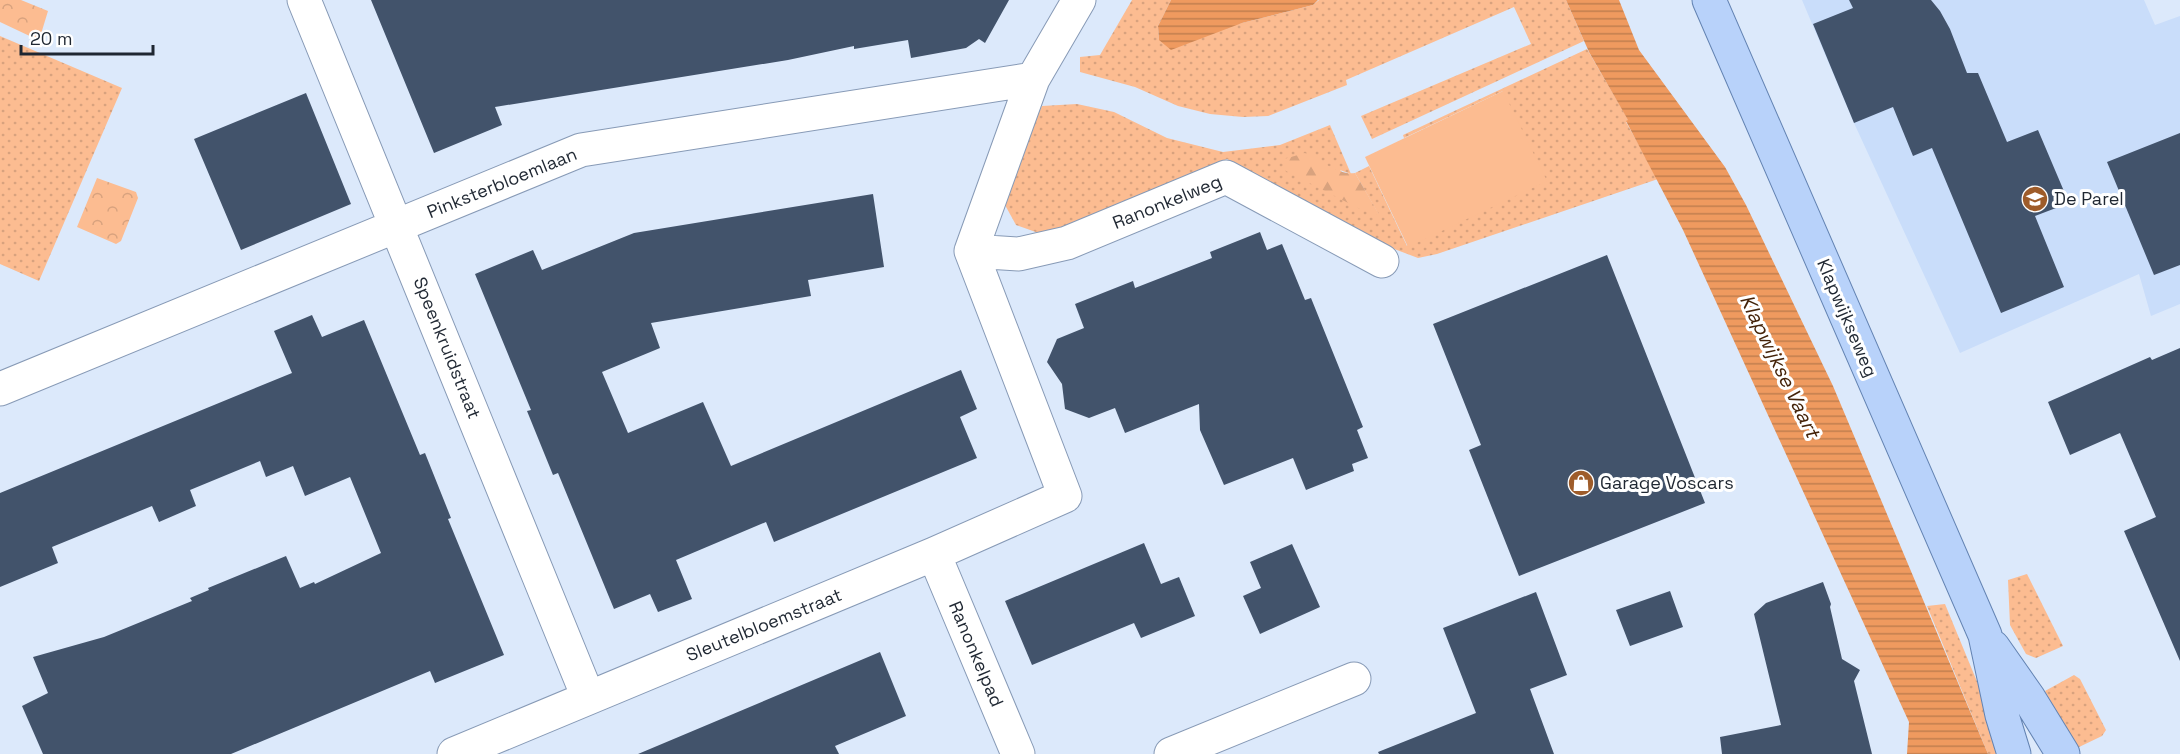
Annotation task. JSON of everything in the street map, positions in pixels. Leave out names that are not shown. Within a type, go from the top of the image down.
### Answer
[{"type":"main road","name":"Klapwijkseweg","points":[[1709,0],[1985,635],[2028,697],[2063,754]]},
{"type":"main road","name":"Klapwijkseweg","points":[[1985,635],[2002,715],[2014,754]]},
{"type":"street","name":"Speenkruidstraat","points":[[304,0],[588,698]]},
{"type":"street","points":[[971,251],[1032,80],[1079,0]]},
{"type":"street","name":"Pinksterbloemlaan","points":[[0,389],[581,150],[1032,80]]},
{"type":"street","name":"Ranonkelweg","points":[[971,251],[1019,254],[1067,243],[1226,177],[1382,261]]},
{"type":"street","name":"Sleutelbloemstraat","points":[[460,753],[934,555],[1065,496],[971,251]]},
{"type":"street","name":"Ranonkelpad","points":[[934,555],[1018,754]]},
{"type":"street","points":[[1171,754],[1354,679]]},
{"type":"shaded area","name":"De Parel","points":[[1802,0],[2144,0],[2155,25],[2180,16],[2180,304],[2151,316],[2139,274],[1960,353],[1854,123]]},
{"type":"green space","points":[[0,0],[21,0],[48,11],[41,34],[36,39],[0,22]]},
{"type":"green space","points":[[1132,0],[1171,0],[1158,26],[1159,40],[1242,23],[1313,5],[1319,0],[1566,0],[1584,41],[1372,139],[1361,116],[1531,44],[1514,7],[1346,80],[1347,85],[1268,116],[1243,117],[1210,114],[1178,106],[1135,87],[1080,72],[1080,57],[1100,55]]},
{"type":"green space","points":[[0,36],[122,88],[39,281],[0,264]]},
{"type":"green space","points":[[1587,49],[1629,121],[1626,122],[1658,179],[1437,254],[1418,258],[1389,247],[1227,159],[1047,236],[1016,225],[1005,205],[1027,136],[1042,106],[1077,104],[1114,112],[1167,138],[1223,152],[1280,145],[1330,125],[1351,174],[1340,170],[1379,215],[1355,173],[1369,166],[1407,246],[1503,91],[1404,138],[1403,135]]},
{"type":"green space","points":[[1503,91],[1547,181],[1408,247],[1365,157]]},
{"type":"green space","points":[[1305,153],[1336,170],[1355,173],[1380,216],[1358,208],[1286,171],[1284,159]]},
{"type":"green space","points":[[97,178],[136,192],[138,198],[121,241],[116,244],[77,227]]},
{"type":"green space","points":[[2027,574],[2063,646],[2036,658],[2026,654],[2010,625],[2008,580]]},
{"type":"green space","points":[[1945,604],[1978,684],[2002,754],[1988,754],[1927,606]]},
{"type":"green space","points":[[2074,675],[2080,679],[2106,730],[2102,736],[2077,748],[2045,691]]},
{"type":"water","points":[[1171,0],[1318,0],[1313,5],[1242,23],[1171,50],[1159,40],[1158,26]]},
{"type":"water","name":"Klapwijkse Vaart","points":[[1566,0],[1619,0],[1639,50],[1725,167],[1746,205],[1833,386],[1988,754],[1907,754],[1909,722],[1683,230],[1626,121],[1628,120],[1589,52]]},
{"type":"building","points":[[371,0],[1009,0],[985,43],[979,39],[966,48],[911,58],[908,40],[854,49],[854,46],[788,60],[495,107],[502,125],[434,153]]},
{"type":"building","points":[[1849,0],[1931,0],[1950,29],[1967,73],[1978,73],[2007,142],[2038,130],[2069,203],[2035,216],[2064,287],[2001,313],[1932,148],[1913,156],[1893,107],[1854,123],[1813,24],[1853,8]]},
{"type":"building","points":[[306,93],[351,204],[241,250],[194,139]]},
{"type":"building","points":[[2180,133],[2180,265],[2154,275],[2107,162]]},
{"type":"building","points":[[873,194],[884,267],[808,280],[811,296],[651,323],[660,348],[602,372],[628,433],[703,402],[731,466],[961,370],[977,409],[960,417],[977,458],[774,542],[766,522],[676,560],[692,599],[658,612],[650,594],[614,609],[558,473],[553,475],[527,411],[531,410],[475,274],[533,250],[542,270],[634,233]]},
{"type":"building","points":[[1260,232],[1267,250],[1282,244],[1305,300],[1311,298],[1363,427],[1357,430],[1368,458],[1352,464],[1354,471],[1306,490],[1293,458],[1224,485],[1200,430],[1199,404],[1125,433],[1115,408],[1089,418],[1065,409],[1062,384],[1047,362],[1057,339],[1084,328],[1075,304],[1133,281],[1135,288],[1212,258],[1210,252]]},
{"type":"building","points":[[1607,255],[1705,503],[1519,576],[1469,450],[1481,445],[1433,324]]},
{"type":"building","points":[[312,315],[322,337],[364,320],[420,455],[425,453],[451,518],[448,519],[504,655],[435,683],[430,671],[231,754],[43,754],[22,706],[48,693],[33,657],[104,637],[192,601],[190,598],[209,590],[208,588],[286,556],[300,588],[314,582],[315,584],[381,553],[350,477],[305,496],[293,466],[266,477],[260,461],[190,490],[196,506],[159,522],[152,506],[52,547],[58,563],[0,587],[0,493],[292,373],[274,331]]},
{"type":"building","points":[[2180,348],[2180,661],[2124,531],[2156,517],[2120,433],[2070,455],[2048,402],[2150,357],[2152,360]]},
{"type":"building","points":[[1144,543],[1161,584],[1179,577],[1195,616],[1141,638],[1134,623],[1032,665],[1005,601]]},
{"type":"building","points":[[1292,544],[1320,607],[1260,634],[1243,596],[1261,588],[1250,562]]},
{"type":"building","points":[[1823,582],[1831,604],[1842,659],[1860,670],[1854,681],[1872,754],[1722,754],[1720,737],[1781,725],[1754,614],[1766,603]]},
{"type":"building","points":[[1670,591],[1683,627],[1630,646],[1616,610]]},
{"type":"building","points":[[1536,592],[1567,675],[1530,689],[1554,754],[1379,754],[1378,752],[1476,713],[1443,628]]},
{"type":"building","points":[[880,652],[906,716],[835,746],[839,754],[638,754]]},
{"type":"place","name":"De Parel","points":[[2035,199]]},
{"type":"place","name":"Garage Voscars","points":[[1581,483]]}]
